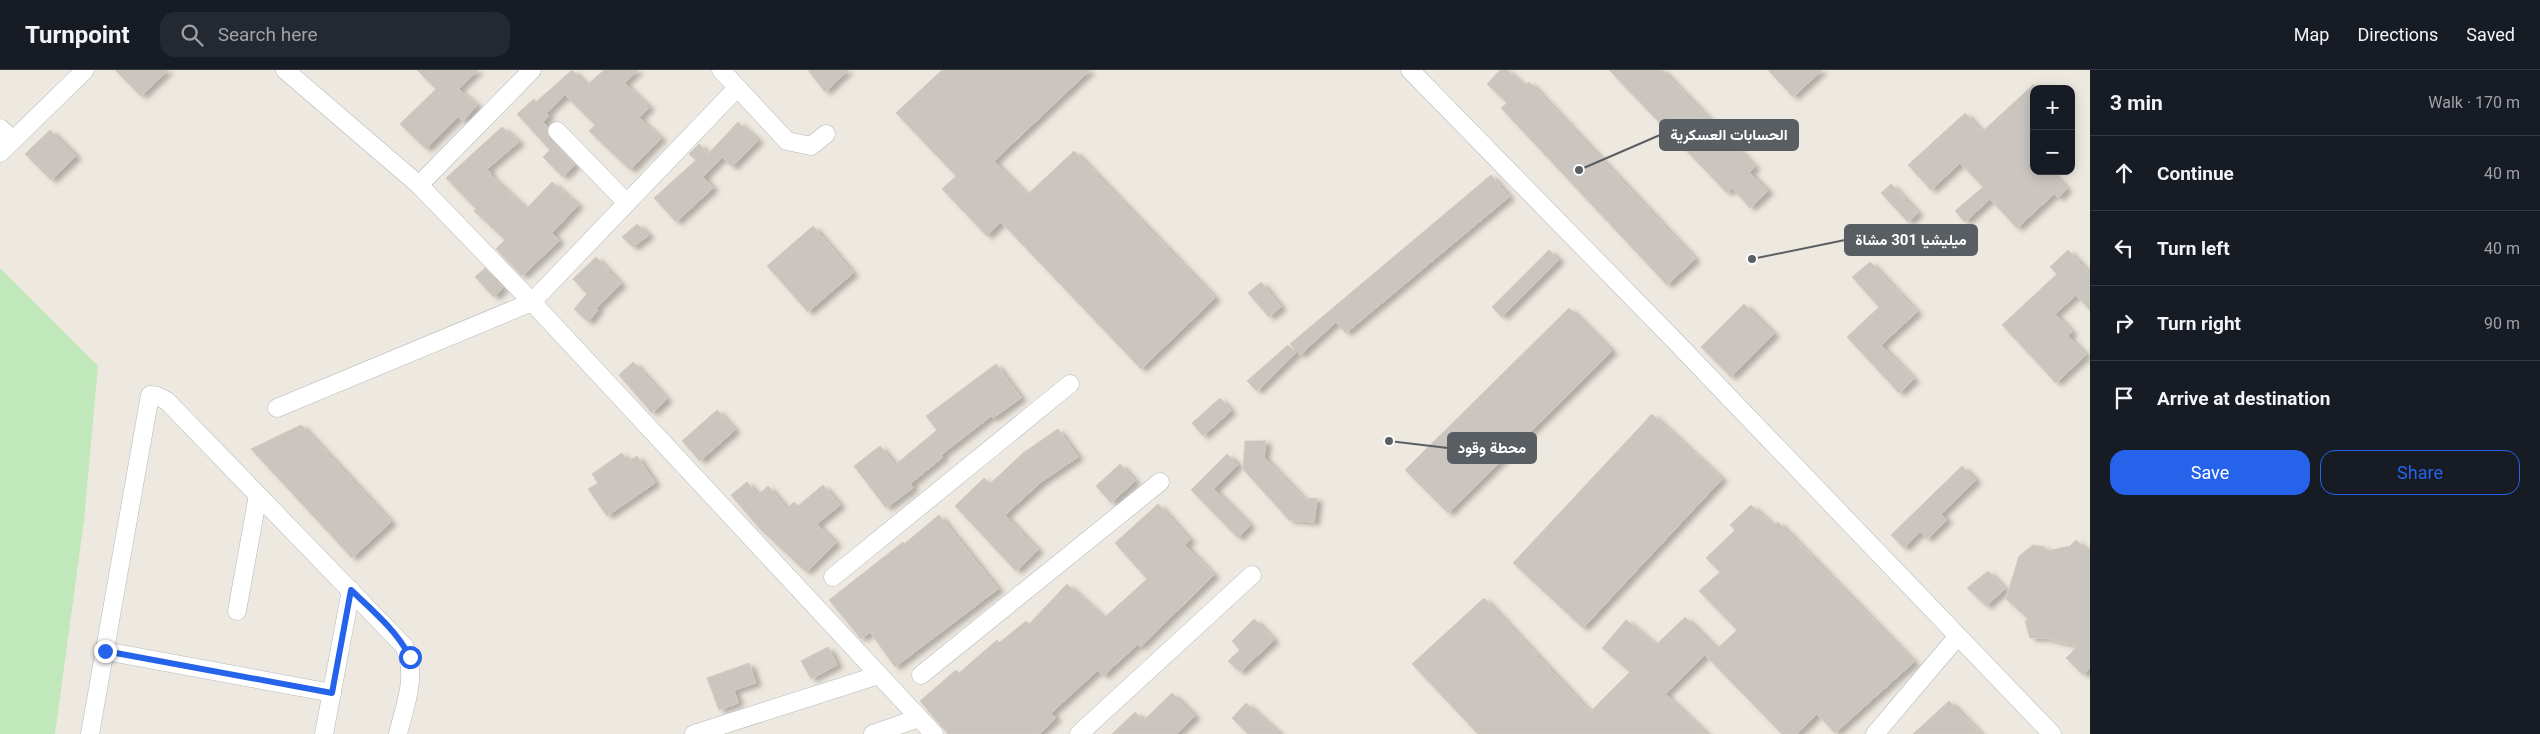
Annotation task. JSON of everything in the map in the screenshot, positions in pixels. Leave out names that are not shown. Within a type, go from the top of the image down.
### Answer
[{"type":"street","points":[[0,153],[85,70]]},
{"type":"street","points":[[285,70],[419,185],[532,302],[934,734]]},
{"type":"street","points":[[419,185],[532,70]]},
{"type":"street","points":[[721,70],[787,141],[811,146],[826,134]]},
{"type":"street","points":[[1410,70],[1676,342],[2052,734]]},
{"type":"street","points":[[277,408],[532,302],[737,88]]},
{"type":"street","points":[[0,128],[13,140]]},
{"type":"street","points":[[557,131],[627,203]]},
{"type":"street","points":[[833,577],[1070,384]]},
{"type":"street","points":[[90,734],[150,395],[157,396],[166,401],[389,628],[404,646],[410,657],[411,679],[398,734]]},
{"type":"street","points":[[922,676],[1160,482]]},
{"type":"street","points":[[238,612],[258,495]]},
{"type":"street","points":[[1078,734],[1252,574]]},
{"type":"street","points":[[324,734],[351,590]]},
{"type":"street","points":[[1875,734],[1958,636]]},
{"type":"street","points":[[105,651],[332,693]]},
{"type":"street","points":[[694,734],[879,675]]},
{"type":"street","points":[[873,734],[919,718]]},
{"type":"green space","points":[[0,268],[98,366],[84,520],[55,734],[0,734]]},
{"type":"building","points":[[115,70],[168,70],[141,96]]},
{"type":"building","points":[[417,70],[478,70],[458,89],[477,105],[463,121],[458,117],[426,149],[400,124],[436,89]]},
{"type":"building","points":[[572,70],[587,85],[604,70],[638,70],[624,83],[649,107],[639,118],[661,138],[630,170],[589,131],[595,125],[565,95],[546,113],[549,116],[543,122],[547,127],[549,138],[575,165],[563,177],[543,157],[550,150],[517,114],[534,99],[536,102]]},
{"type":"building","points":[[808,70],[848,70],[825,92]]},
{"type":"building","points":[[942,70],[1090,70],[994,161],[1027,195],[1074,151],[1215,298],[1141,369],[1001,222],[987,236],[942,189],[956,176],[896,113]]},
{"type":"building","points":[[1500,70],[1507,70],[1524,86],[1529,82],[1695,259],[1667,285],[1501,108],[1507,103],[1487,84]]},
{"type":"building","points":[[1609,70],[1662,70],[1755,167],[1749,172],[1768,191],[1750,208],[1732,188],[1727,193]]},
{"type":"building","points":[[1768,70],[1822,70],[1793,97]]},
{"type":"building","points":[[2030,88],[2030,175],[2054,175],[2067,189],[2058,198],[2054,194],[2017,228],[1990,199],[1965,222],[1955,211],[1983,187],[1960,163],[1931,190],[1908,165],[1965,113],[1982,132]]},
{"type":"building","points":[[738,122],[758,140],[732,167],[722,157],[703,177],[713,188],[676,222],[654,198],[696,160],[689,154],[699,144],[708,154]]},
{"type":"building","points":[[502,127],[519,142],[487,169],[490,175],[526,209],[552,182],[578,205],[552,233],[559,241],[522,276],[496,249],[505,240],[474,211],[476,209],[446,178]]},
{"type":"building","points":[[50,130],[76,156],[51,180],[25,154]]},
{"type":"building","points":[[1491,175],[1509,197],[1346,333],[1336,322],[1300,355],[1290,344]]},
{"type":"building","points":[[1891,184],[1918,213],[1908,222],[1881,193]]},
{"type":"building","points":[[637,224],[649,235],[633,247],[622,237]]},
{"type":"building","points":[[813,226],[853,273],[808,312],[767,266]]},
{"type":"building","points":[[1549,250],[1559,260],[1502,317],[1492,307]]},
{"type":"building","points":[[2068,250],[2090,274],[2090,310],[2076,295],[2055,314],[2072,332],[2068,336],[2086,355],[2056,383],[2002,325],[2057,274],[2050,267]]},
{"type":"building","points":[[596,257],[621,284],[596,308],[598,310],[588,322],[574,309],[587,294],[573,279]]},
{"type":"building","points":[[1870,262],[1917,312],[1881,345],[1914,379],[1899,393],[1847,337],[1879,307],[1852,277]]},
{"type":"building","points":[[485,268],[503,288],[494,297],[475,277]]},
{"type":"building","points":[[1261,282],[1281,307],[1269,317],[1248,293]]},
{"type":"building","points":[[1744,304],[1774,334],[1731,377],[1701,347]]},
{"type":"building","points":[[1569,308],[1612,351],[1448,513],[1405,470]]},
{"type":"building","points":[[1288,345],[1296,353],[1257,391],[1247,381]]},
{"type":"building","points":[[633,362],[667,399],[652,413],[619,375]]},
{"type":"building","points":[[996,364],[1021,398],[993,418],[991,416],[941,455],[943,457],[910,484],[913,488],[886,508],[854,466],[880,446],[895,465],[937,430],[926,416]]},
{"type":"building","points":[[1220,398],[1231,411],[1203,436],[1192,423]]},
{"type":"building","points":[[717,410],[735,430],[700,461],[682,441]]},
{"type":"building","points":[[1652,414],[1722,479],[1583,628],[1513,563]]},
{"type":"building","points":[[301,425],[391,522],[352,558],[251,449]]},
{"type":"building","points":[[1058,429],[1078,457],[1041,482],[1005,515],[1038,550],[1016,571],[955,506],[984,478],[990,484],[1023,453]]},
{"type":"building","points":[[1245,441],[1266,441],[1264,457],[1304,499],[1317,498],[1314,522],[1289,520],[1243,469]]},
{"type":"building","points":[[622,453],[628,462],[637,456],[655,483],[607,516],[588,489],[598,483],[592,474]]},
{"type":"building","points":[[1227,454],[1238,465],[1214,489],[1250,525],[1238,538],[1191,490]]},
{"type":"building","points":[[1120,464],[1135,481],[1111,503],[1096,486]]},
{"type":"building","points":[[1962,466],[1976,480],[1941,514],[1947,520],[1927,539],[1920,532],[1904,548],[1891,535]]},
{"type":"building","points":[[747,482],[758,495],[768,486],[787,509],[794,502],[798,506],[823,485],[840,505],[817,524],[836,543],[806,572],[760,529],[731,495]]},
{"type":"building","points":[[1158,504],[1190,540],[1185,545],[1214,575],[1140,647],[1138,644],[1103,676],[1098,670],[1051,713],[1056,718],[1039,734],[948,734],[920,701],[956,670],[959,673],[997,640],[999,643],[1026,621],[1029,624],[1067,584],[1104,618],[1147,579],[1115,543]]},
{"type":"building","points":[[1751,505],[1774,526],[1778,522],[1914,662],[1835,733],[1817,714],[1797,734],[1782,734],[1705,655],[1665,694],[1707,734],[1478,734],[1412,664],[1484,598],[1590,712],[1630,672],[1602,648],[1626,620],[1656,645],[1685,617],[1717,649],[1737,630],[1699,591],[1720,572],[1706,558],[1735,530],[1730,525]]},
{"type":"building","points":[[939,515],[998,589],[895,667],[870,632],[861,639],[829,600],[903,542],[904,544]]},
{"type":"building","points":[[2076,540],[2090,553],[2090,668],[2083,675],[2066,658],[2078,646],[2045,638],[2030,638],[2025,621],[2028,619],[2006,599],[2019,556],[2033,545],[2044,547],[2047,551],[2070,546]]},
{"type":"building","points":[[1988,571],[2005,589],[1986,606],[1967,588]]},
{"type":"building","points":[[1254,619],[1274,640],[1240,672],[1228,661],[1240,650],[1232,641]]},
{"type":"building","points":[[828,647],[837,665],[811,679],[801,661]]},
{"type":"building","points":[[749,663],[756,683],[734,690],[738,703],[719,710],[707,678]]},
{"type":"building","points":[[1172,693],[1195,716],[1176,734],[1112,734],[1135,712],[1143,721]]},
{"type":"building","points":[[1949,701],[1981,734],[1913,734]]},
{"type":"building","points":[[1246,703],[1280,734],[1248,734],[1232,718]]},
{"type":"place","name":"الحسابات العسكرية","points":[[1579,170]]},
{"type":"place","name":"ميليشيا 301 مشاة","points":[[1752,259]]},
{"type":"place","name":"محطة وقود","points":[[1389,441]]},
{"type":"route","points":[[105,651],[332,693],[351,590],[389,628],[404,646],[410,657]]}]
